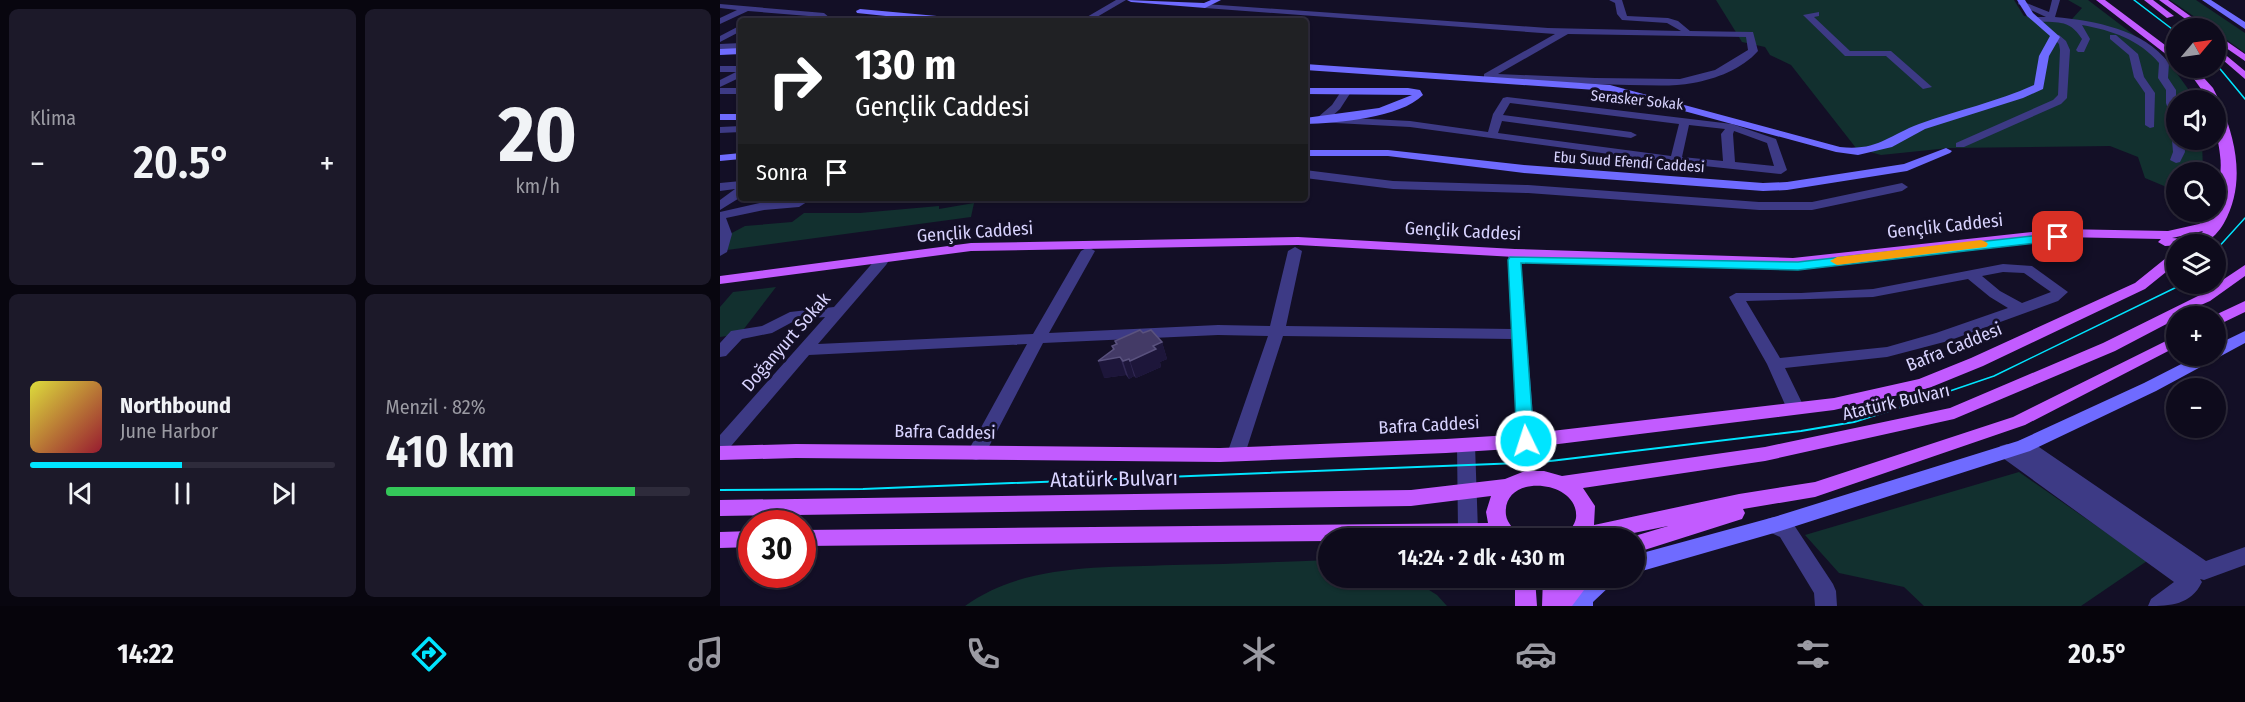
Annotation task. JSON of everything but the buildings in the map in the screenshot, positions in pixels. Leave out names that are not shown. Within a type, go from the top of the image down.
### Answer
[{"type":"main road","points":[[2100,0],[2166,50]]},
{"type":"main road","points":[[2108,0],[2166,45]]},
{"type":"main road","points":[[2148,0],[2173,18]]},
{"type":"main road","points":[[2163,0],[2189,18]]},
{"type":"main road","points":[[2226,44],[2245,58]]},
{"type":"main road","points":[[2226,59],[2245,76]]},
{"type":"main road","points":[[2199,78],[2209,90]]},
{"type":"main road","points":[[2209,234],[2222,224],[2238,188],[2233,145],[2226,129]]},
{"type":"main road","name":"Gençlik Caddesi","points":[[720,282],[980,252],[1295,251],[1793,262],[2060,233],[2168,235],[2204,227],[2218,211],[2226,184],[2225,150]]},
{"type":"main road","name":"Gençlik Caddesi","points":[[720,282],[971,247],[1298,241],[1515,256],[1798,266],[2058,237],[2166,242]]},
{"type":"main road","name":"Bafra Caddesi","points":[[720,453],[796,451],[1236,454],[1466,445],[1526,441],[1796,409],[1857,400],[1923,384],[1988,357],[2140,286],[2166,265]]},
{"type":"main road","name":"Atatürk Bulvarı","points":[[720,508],[1399,498],[1509,486],[1535,477],[1550,478],[1564,483],[1765,454],[1954,413],[2109,347],[2205,298],[2245,268]]},
{"type":"main road","points":[[2226,316],[2245,306]]},
{"type":"main road","points":[[1645,541],[1815,489],[2019,421],[2166,346]]},
{"type":"main road","points":[[1564,483],[1580,497],[1587,514],[1584,528]]},
{"type":"main road","points":[[1501,528],[1496,518],[1496,507],[1500,495],[1509,486]]},
{"type":"main road","points":[[1622,528],[1739,502],[1815,489]]},
{"type":"main road","points":[[816,538],[1318,533]]},
{"type":"main road","points":[[720,540],[738,539]]},
{"type":"main road","points":[[1525,588],[1526,606]]},
{"type":"main road","points":[[1553,588],[1553,606]]},
{"type":"main road","points":[[1559,606],[1574,588]]},
{"type":"street","points":[[1089,18],[1122,0]]},
{"type":"street","points":[[1131,0],[1565,32],[1749,34],[1753,51],[1745,60],[1733,66],[1696,80],[1675,82],[1611,82],[1487,76],[1565,32]]},
{"type":"street","points":[[1205,6],[1217,0]]},
{"type":"street","points":[[1613,0],[1619,2],[1621,14],[1625,18],[1673,22],[1682,25],[1688,34]]},
{"type":"street","points":[[2021,1],[2041,14],[2053,15],[2056,0]]},
{"type":"street","points":[[2205,0],[2245,26]]},
{"type":"street","points":[[1960,145],[2057,102],[2062,96],[2065,50],[2063,42],[2024,10],[2021,1]]},
{"type":"street","points":[[720,6],[824,15],[826,18]]},
{"type":"street","points":[[720,21],[749,8]]},
{"type":"street","points":[[756,18],[767,10]]},
{"type":"street","points":[[860,11],[929,18]]},
{"type":"street","points":[[1816,14],[1807,15],[1848,54],[1888,53],[1927,87]]},
{"type":"street","points":[[2037,19],[2095,26],[2139,41],[2160,57],[2165,69],[2163,78],[2171,90]]},
{"type":"street","points":[[2068,21],[2078,26],[2086,39],[2081,50]]},
{"type":"street","points":[[2095,26],[2133,54],[2139,77],[2150,93],[2150,124]]},
{"type":"street","points":[[720,39],[738,30]]},
{"type":"street","points":[[1308,67],[1610,88],[1840,150],[1858,152],[1888,145],[1921,127],[2033,91],[2039,87],[2042,80],[2044,56],[2056,37]]},
{"type":"street","points":[[720,47],[738,46]]},
{"type":"street","points":[[720,52],[738,51]]},
{"type":"street","points":[[720,69],[738,71]]},
{"type":"street","points":[[720,84],[738,73]]},
{"type":"street","points":[[720,91],[738,91]]},
{"type":"street","points":[[1308,91],[1416,92],[1417,97],[1383,110],[1308,121]]},
{"type":"street","points":[[1320,120],[1336,107],[1346,92]]},
{"type":"street","name":"Serasker Sokak","points":[[1497,117],[1507,100],[1732,127],[1772,141],[1781,170],[1729,165]]},
{"type":"street","points":[[1625,153],[1630,135],[1643,116]]},
{"type":"street","points":[[720,117],[738,117]]},
{"type":"street","points":[[1492,136],[1497,117],[1630,135]]},
{"type":"street","points":[[1320,120],[1410,124],[1522,142],[1729,165],[1727,134],[1732,127]]},
{"type":"street","points":[[1676,160],[1685,121]]},
{"type":"street","points":[[720,130],[738,129]]},
{"type":"street","points":[[2176,160],[2180,150]]},
{"type":"street","name":"Ebu Suud Efendi Caddesi","points":[[1308,151],[1388,153],[1524,169],[1763,187],[1787,186],[1907,167],[1946,151]]},
{"type":"street","points":[[720,158],[738,156]]},
{"type":"street","points":[[1308,174],[1393,185],[1528,189],[1759,206],[1812,206],[1902,187]]},
{"type":"street","points":[[720,187],[738,185]]},
{"type":"street","points":[[720,206],[738,193]]},
{"type":"street","points":[[720,252],[725,234],[720,218],[764,206],[802,201]]},
{"type":"street","points":[[976,453],[1088,251]]},
{"type":"street","points":[[1236,454],[1277,331],[1295,251]]},
{"type":"street","points":[[1515,256],[1526,441]]},
{"type":"street","name":"Doğanyurt Sokak","points":[[720,447],[881,262]]},
{"type":"street","points":[[1775,364],[1887,352],[1942,338],[2053,298],[2061,291],[2027,269],[2003,268],[1874,293],[1801,297],[1736,297],[1775,364],[1796,409]]},
{"type":"street","points":[[1971,274],[1995,294],[2020,309]]},
{"type":"street","points":[[720,352],[736,335],[766,330],[795,315],[838,311]]},
{"type":"street","points":[[804,350],[1218,330],[1519,334]]},
{"type":"street","points":[[2226,346],[2245,336]]},
{"type":"street","points":[[1645,561],[1774,525],[2016,449],[2190,366]]},
{"type":"street","points":[[1466,445],[1468,528]]},
{"type":"street","points":[[2016,449],[2198,577]]},
{"type":"street","points":[[1774,525],[1787,531],[1825,591],[1826,606]]},
{"type":"street","points":[[2159,606],[2198,577],[2245,556]]},
{"type":"street","points":[[1582,606],[1582,599],[1593,588]]},
{"type":"green space","points":[[1716,0],[2014,0],[2024,16],[2072,19],[2082,8],[2068,0],[2088,0],[2166,59],[2166,78],[2180,78],[2189,90],[2166,90],[2166,150],[2202,150],[2203,162],[2166,162],[2166,187],[2145,178],[2138,157],[2110,146],[1949,148],[1881,155],[1856,148],[1791,65],[1770,55],[1765,47],[1742,42]]},
{"type":"green space","points":[[2170,0],[2196,0],[2223,18],[2196,18]]},
{"type":"green space","points":[[2226,20],[2245,33],[2245,53],[2226,39]]},
{"type":"green space","points":[[974,203],[971,217],[727,250],[730,234],[745,226],[792,222],[804,213],[860,213],[939,206],[939,209]]},
{"type":"green space","points":[[776,287],[740,334],[720,337],[720,307],[733,292]]},
{"type":"green space","points":[[2019,472],[2147,561],[2081,606],[1924,606],[1904,587],[1839,573],[1805,535]]},
{"type":"green space","points":[[1318,560],[1318,588],[1426,588],[1437,595],[1447,606],[965,606],[988,592],[1038,575],[1065,570]]},
{"type":"tram line","points":[[2134,0],[2166,24]]},
{"type":"tram line","points":[[2226,76],[2245,99]]},
{"type":"tram line","points":[[2226,239],[2245,218]]},
{"type":"tram line","points":[[1944,393],[1994,376],[2166,292]]},
{"type":"tram line","points":[[720,490],[863,489],[1542,462],[1801,431],[1854,422],[1948,392]]},
{"type":"slow traffic","points":[[1837,261],[1981,244]]},
{"type":"route","points":[[1526,441],[1514,260],[1798,266],[2058,237]]}]
